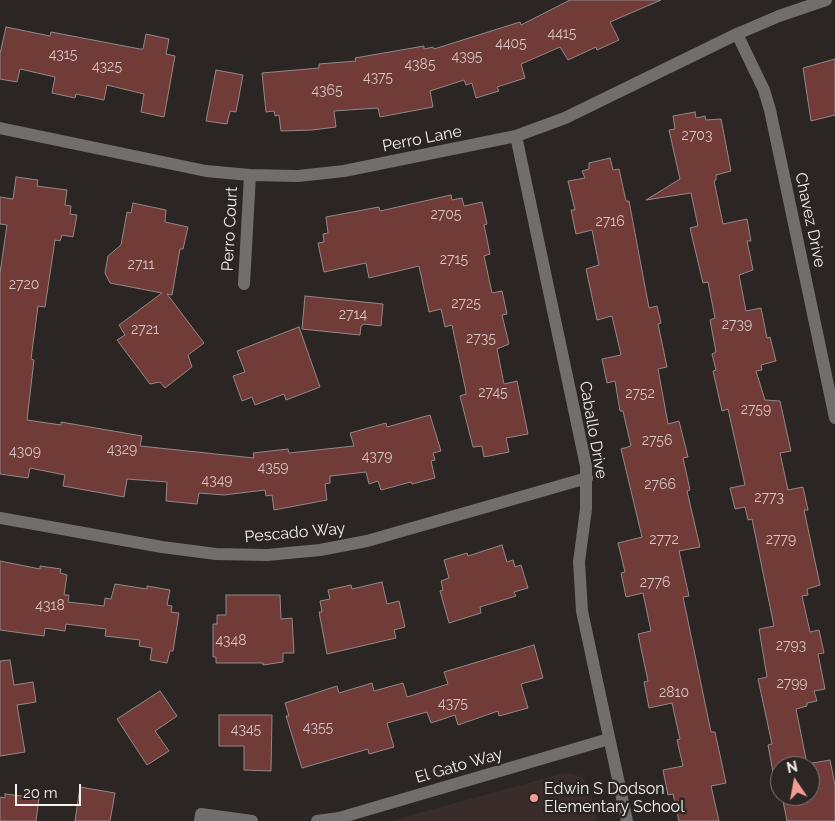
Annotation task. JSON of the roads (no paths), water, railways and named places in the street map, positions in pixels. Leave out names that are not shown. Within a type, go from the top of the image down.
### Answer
[{"type":"street","name":"Perro Lane","points":[[0,128],[206,171],[250,176],[298,176],[344,171],[516,136],[565,118],[779,16],[826,0]]},
{"type":"street","name":"Chavez Drive","points":[[738,34],[764,90],[770,110],[835,418]]},
{"type":"street","name":"Caballo Drive","points":[[516,136],[587,478],[586,510],[579,562],[582,611],[627,821]]},
{"type":"street","name":"Perro Court","points":[[244,284],[250,176]]},
{"type":"street","name":"Pescado Way","points":[[0,518],[162,547],[216,554],[267,555],[320,550],[367,541],[587,478]]},
{"type":"street","name":"El Gato Way","points":[[317,821],[339,818],[609,739]]},
{"type":"street","points":[[200,818],[252,821]]},
{"type":"place","name":"Edwin S Dodson Elementary School","points":[[534,798]]}]
